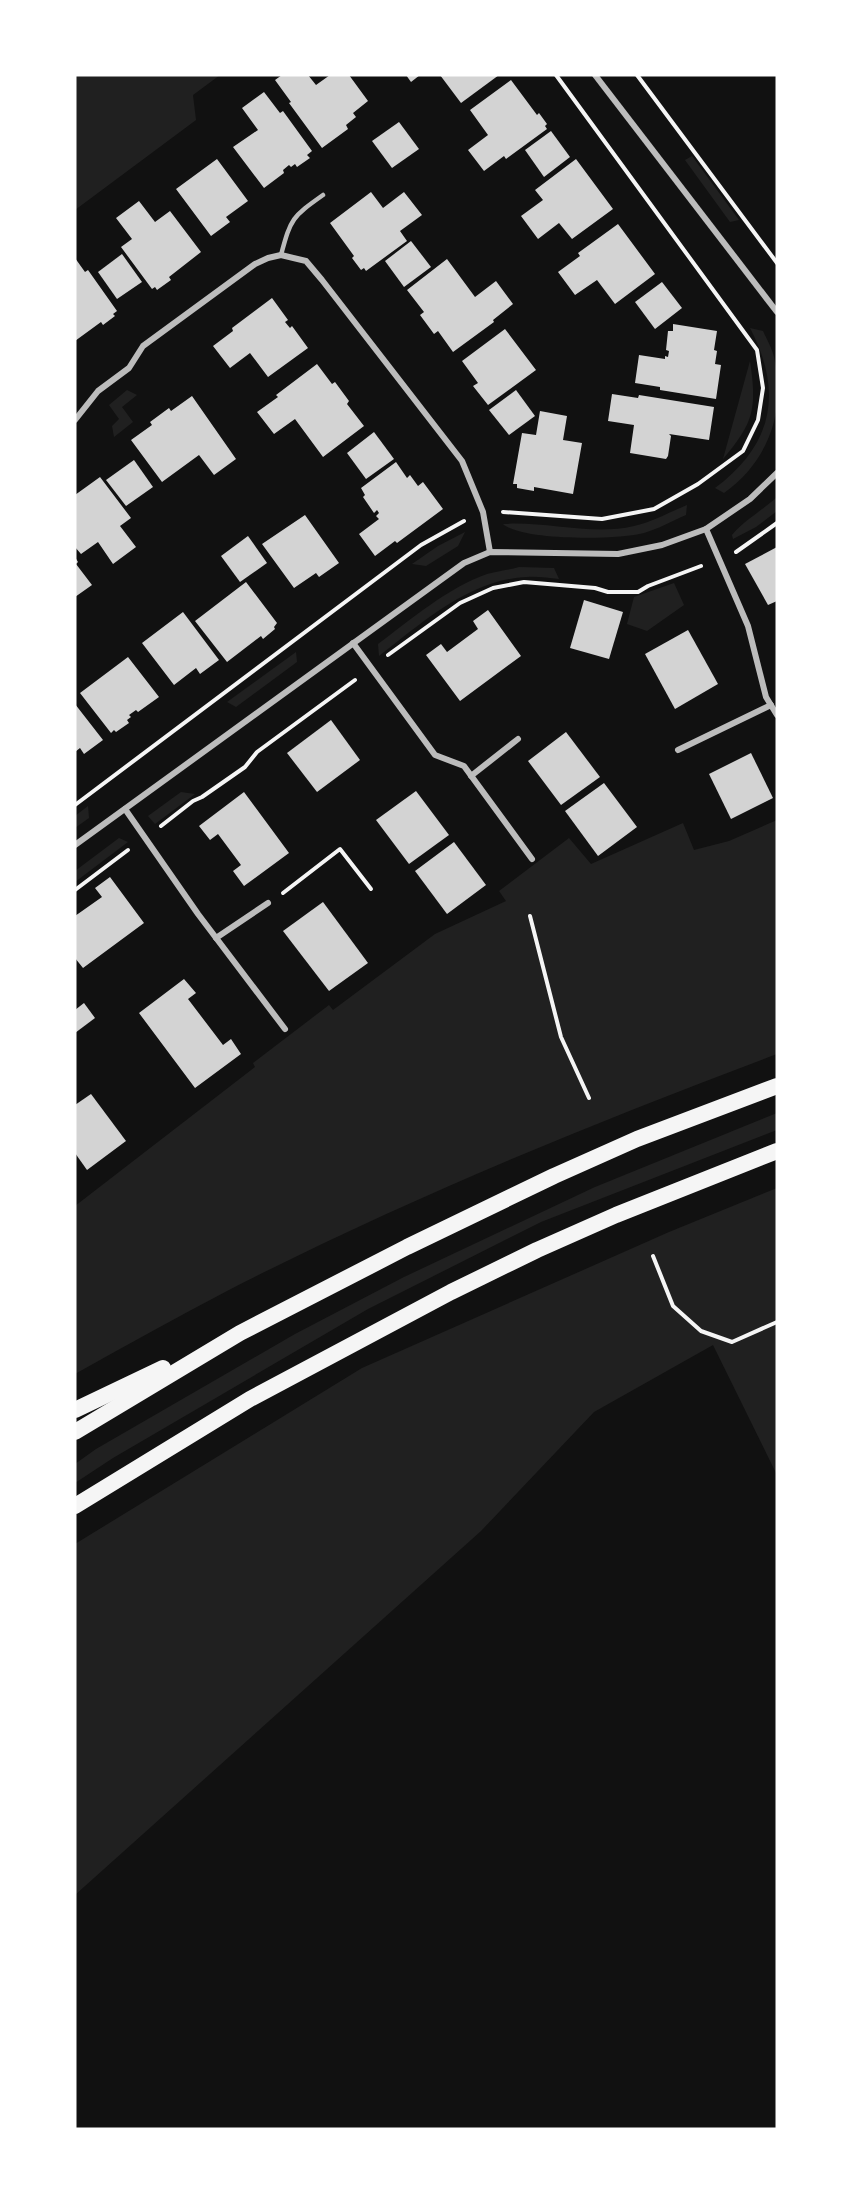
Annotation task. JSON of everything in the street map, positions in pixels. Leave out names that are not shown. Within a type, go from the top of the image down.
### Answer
[{"type":"highway","points":[[75,1410],[240,1332],[407,1247],[554,1176],[637,1139],[777,1086]]},
{"type":"highway","points":[[75,1506],[250,1399],[451,1292],[537,1250],[606,1220],[777,1151]]},
{"type":"highway","points":[[75,1432],[240,1332]]},
{"type":"street","points":[[595,75],[777,312]]},
{"type":"street","points":[[75,420],[98,391],[129,368],[143,346],[255,264],[281,255],[306,261],[462,461],[483,512],[490,552]]},
{"type":"street","points":[[75,845],[464,563],[490,552],[618,555],[662,545],[706,529],[750,499],[777,473]]},
{"type":"street","points":[[706,529],[748,626],[766,697],[777,715]]},
{"type":"street","points":[[352,643],[435,756],[464,766],[532,859]]},
{"type":"street","points":[[678,750],[771,705]]},
{"type":"street","points":[[471,776],[518,739]]},
{"type":"street","points":[[125,808],[216,938],[285,1029]]},
{"type":"street","points":[[216,938],[268,903]]},
{"type":"lane","points":[[281,255],[290,224],[300,212],[323,195]]},
{"type":"path","points":[[75,805],[421,545],[483,512],[518,512],[602,519],[654,509],[698,484],[743,451],[758,420],[763,388],[757,350],[556,75]]},
{"type":"path","points":[[637,75],[777,263]]},
{"type":"path","points":[[75,890],[193,801],[245,767],[257,752],[460,603],[493,588],[524,582],[596,588],[608,592],[638,592],[648,586],[738,552],[777,523]]},
{"type":"path","points":[[268,903],[340,849],[371,889]]},
{"type":"path","points":[[530,916],[561,1037],[589,1098]]},
{"type":"path","points":[[653,1256],[674,1306],[702,1331],[732,1342],[777,1322]]},
{"type":"shaded area","points":[[75,75],[220,75],[193,95],[196,120],[75,210]]},
{"type":"shaded area","points":[[692,156],[739,220],[730,222],[685,160]]},
{"type":"shaded area","points":[[750,328],[763,331],[773,354],[778,396],[770,433],[763,450],[752,466],[724,493],[715,488],[735,471],[750,453],[761,435],[767,415],[769,395],[767,373]]},
{"type":"shaded area","points":[[750,361],[753,391],[751,414],[741,435],[723,459]]},
{"type":"shaded area","points":[[127,390],[137,395],[122,407],[133,422],[114,437],[112,426],[119,419],[109,405]]},
{"type":"shaded area","points":[[777,497],[777,511],[756,527],[733,539],[732,535],[736,530]]},
{"type":"shaded area","points":[[687,505],[686,515],[644,533],[614,537],[571,538],[529,534],[513,530],[503,524],[618,529],[647,522]]},
{"type":"shaded area","points":[[465,532],[458,546],[426,566],[412,564],[438,546]]},
{"type":"shaded area","points":[[519,567],[554,568],[559,579],[527,577],[506,580],[466,594],[430,617],[379,656],[378,644],[458,587],[487,574]]},
{"type":"shaded area","points":[[674,583],[684,605],[647,631],[627,624],[634,597]]},
{"type":"shaded area","points":[[296,652],[297,662],[236,707],[227,702]]},
{"type":"shaded area","points":[[181,792],[195,794],[155,824],[148,816]]},
{"type":"shaded area","points":[[88,806],[89,818],[75,828],[75,816]]},
{"type":"shaded area","points":[[777,820],[777,1054],[567,1136],[361,1225],[227,1291],[75,1374],[75,1206],[255,1067],[253,1063],[329,1005],[333,1010],[435,934],[506,901],[499,891],[569,838],[591,864],[683,823],[694,850],[729,841]]},
{"type":"shaded area","points":[[119,838],[128,842],[75,882],[75,871]]},
{"type":"shaded area","points":[[777,1113],[777,1130],[541,1222],[368,1309],[113,1458],[75,1483],[75,1464],[96,1449],[295,1334],[404,1277],[595,1187]]},
{"type":"shaded area","points":[[777,1188],[777,1475],[713,1345],[594,1412],[481,1531],[75,1895],[75,1544],[362,1368],[669,1232]]},
{"type":"building","points":[[282,75],[308,75],[316,85],[330,75],[349,75],[368,101],[353,113],[356,117],[346,125],[348,129],[322,148],[275,80]]},
{"type":"building","points":[[406,75],[420,75],[411,82]]},
{"type":"building","points":[[440,75],[499,75],[461,103]]},
{"type":"building","points":[[511,80],[537,115],[539,113],[547,124],[545,126],[547,129],[506,159],[504,156],[484,171],[468,150],[488,135],[470,110]]},
{"type":"building","points":[[264,92],[280,113],[283,111],[312,151],[307,155],[310,158],[297,167],[295,164],[291,167],[289,165],[283,170],[284,173],[264,188],[233,147],[258,130],[242,108]]},
{"type":"building","points":[[399,122],[419,149],[392,168],[372,141]]},
{"type":"building","points":[[551,131],[570,157],[544,177],[525,150]]},
{"type":"building","points":[[217,159],[248,201],[226,217],[230,222],[211,236],[176,189]]},
{"type":"building","points":[[576,159],[613,209],[572,239],[559,223],[538,239],[521,216],[543,200],[535,190]]},
{"type":"building","points":[[371,192],[383,208],[404,192],[422,215],[400,231],[407,241],[366,271],[364,268],[361,270],[352,258],[354,256],[330,223]]},
{"type":"building","points":[[139,201],[155,222],[170,211],[201,252],[169,277],[171,280],[157,290],[155,287],[152,289],[121,247],[132,239],[116,218]]},
{"type":"building","points":[[618,224],[655,274],[615,304],[597,280],[575,295],[558,272],[580,256],[578,253]]},
{"type":"building","points":[[411,241],[431,267],[404,287],[385,261]]},
{"type":"building","points":[[122,254],[142,282],[117,299],[98,272]]},
{"type":"building","points":[[75,258],[85,272],[88,270],[117,311],[113,314],[115,316],[103,325],[101,322],[75,341]]},
{"type":"building","points":[[447,259],[475,297],[496,281],[513,304],[493,320],[494,322],[453,352],[438,331],[434,334],[420,315],[424,312],[407,290]]},
{"type":"building","points":[[662,282],[682,308],[655,329],[635,302]]},
{"type":"building","points":[[272,298],[288,320],[285,322],[290,328],[292,326],[308,348],[268,377],[250,353],[230,368],[213,346],[233,331],[232,328]]},
{"type":"building","points":[[673,324],[717,331],[714,350],[717,351],[715,364],[721,365],[716,399],[660,390],[660,387],[635,383],[639,355],[665,359],[665,356],[668,357],[669,351],[666,350],[668,331],[673,331]]},
{"type":"building","points":[[505,329],[536,370],[488,405],[473,386],[478,383],[462,361]]},
{"type":"building","points":[[317,364],[332,384],[335,382],[349,401],[347,404],[364,426],[323,457],[295,419],[274,434],[257,412]]},
{"type":"building","points":[[516,390],[535,416],[509,435],[489,410]]},
{"type":"building","points":[[612,394],[638,398],[639,395],[714,407],[709,440],[669,434],[671,436],[666,459],[630,453],[634,425],[608,421]]},
{"type":"building","points":[[192,396],[236,459],[214,475],[199,455],[162,482],[131,440],[152,425],[150,422],[169,408],[171,411]]},
{"type":"building","points":[[540,411],[567,416],[563,440],[582,443],[573,494],[534,487],[534,491],[517,488],[517,484],[513,484],[522,433],[536,435]]},
{"type":"building","points":[[374,432],[394,459],[366,479],[347,453]]},
{"type":"building","points":[[134,460],[153,487],[126,506],[106,480]]},
{"type":"building","points":[[396,462],[407,478],[410,475],[418,486],[423,482],[443,509],[397,543],[395,541],[375,556],[359,534],[379,519],[376,516],[379,513],[377,510],[374,513],[363,497],[365,495],[361,488]]},
{"type":"building","points":[[100,477],[131,518],[120,526],[136,547],[113,564],[98,542],[81,554],[75,547],[75,495]]},
{"type":"building","points":[[305,515],[339,563],[319,577],[316,573],[294,588],[262,544]]},
{"type":"building","points":[[248,536],[267,563],[240,582],[221,556]]},
{"type":"building","points":[[777,547],[777,601],[768,605],[745,564]]},
{"type":"building","points":[[75,557],[78,562],[76,564],[92,585],[75,597]]},
{"type":"building","points":[[246,582],[277,623],[275,629],[263,639],[261,636],[227,662],[195,621]]},
{"type":"building","points":[[584,600],[623,612],[609,659],[570,648]]},
{"type":"building","points":[[488,610],[521,656],[460,701],[426,655],[441,644],[447,652],[478,629],[473,621]]},
{"type":"building","points":[[183,612],[219,660],[200,674],[196,668],[174,685],[142,643]]},
{"type":"building","points":[[688,630],[718,684],[675,709],[645,654]]},
{"type":"building","points":[[128,657],[159,697],[138,712],[136,710],[129,715],[131,717],[127,720],[129,723],[111,733],[80,693]]},
{"type":"building","points":[[75,704],[103,740],[84,754],[80,748],[75,752]]},
{"type":"building","points":[[331,720],[360,760],[317,792],[287,753]]},
{"type":"building","points":[[566,732],[600,777],[561,805],[528,761]]},
{"type":"building","points":[[751,753],[773,798],[731,819],[709,774]]},
{"type":"building","points":[[604,783],[637,827],[598,856],[565,811]]},
{"type":"building","points":[[416,791],[449,835],[409,864],[376,820]]},
{"type":"building","points":[[244,792],[289,853],[244,886],[233,871],[241,865],[218,834],[210,840],[199,826]]},
{"type":"building","points":[[454,842],[486,885],[447,914],[415,871]]},
{"type":"building","points":[[110,877],[144,923],[83,968],[75,958],[75,916],[102,897],[95,888]]},
{"type":"building","points":[[323,902],[368,963],[329,991],[283,931]]},
{"type":"building","points":[[184,979],[196,993],[188,999],[223,1045],[231,1039],[241,1054],[195,1088],[139,1013]]},
{"type":"building","points":[[84,1003],[95,1018],[75,1033],[75,1010]]},
{"type":"building","points":[[91,1094],[126,1141],[87,1170],[75,1153],[75,1105]]}]
